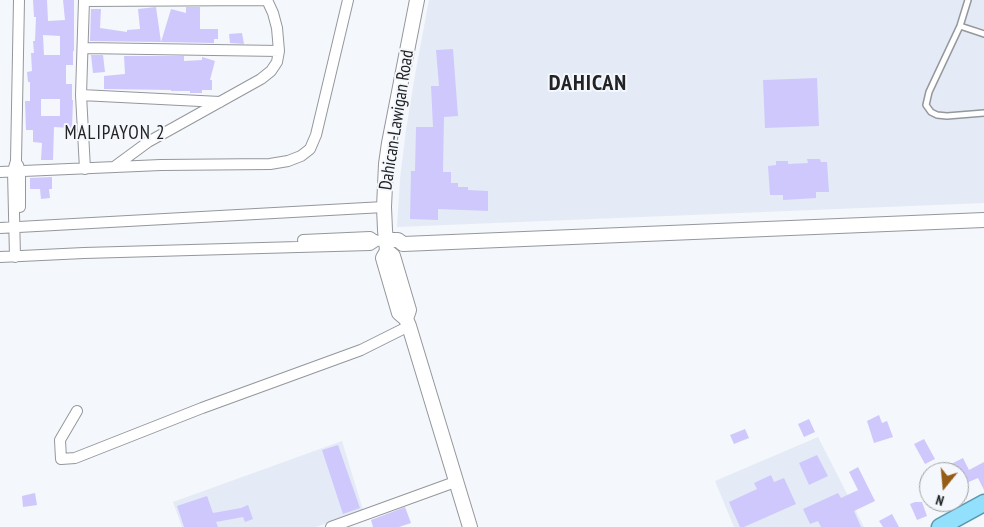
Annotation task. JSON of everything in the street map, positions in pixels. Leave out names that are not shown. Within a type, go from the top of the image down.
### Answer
[{"type":"highway","points":[[940,527],[984,503]]},
{"type":"main road","name":"Dahican-Lawigan Road","points":[[417,0],[386,164],[384,207],[387,243],[393,256],[409,310],[407,322],[470,527]]},
{"type":"main road","points":[[387,243],[404,235],[984,214]]},
{"type":"main road","points":[[387,243],[404,244],[984,220]]},
{"type":"street","points":[[18,254],[16,168],[19,0]]},
{"type":"street","points":[[85,169],[81,95],[84,1],[267,0],[277,28],[279,51],[271,71],[261,80],[148,142],[114,167]]},
{"type":"street","points":[[0,172],[16,168],[85,169],[270,164],[288,161],[301,156],[310,149],[316,135],[348,0]]},
{"type":"street","points":[[83,48],[279,51]]},
{"type":"street","points":[[81,95],[220,102]]},
{"type":"street","points":[[0,228],[384,207]]},
{"type":"street","points":[[0,257],[18,254],[387,243]]},
{"type":"street","points":[[0,251],[18,254]]},
{"type":"street","points":[[77,411],[60,440],[60,459],[75,458],[202,408],[361,350],[407,322]]},
{"type":"street","points":[[331,527],[455,482]]},
{"type":"lane","points":[[968,0],[960,26],[928,92],[926,105],[931,112],[938,115],[984,113]]},
{"type":"lane","points":[[960,26],[984,34]]},
{"type":"shaded area","points":[[429,0],[984,0],[984,203],[397,227],[406,130]]},
{"type":"shaded area","points":[[818,437],[864,527],[734,527],[715,481]]},
{"type":"shaded area","points":[[342,441],[363,510],[316,527],[182,527],[173,502]]},
{"type":"building","points":[[33,0],[47,0],[48,21],[65,20],[63,0],[74,0],[73,65],[66,65],[66,84],[72,84],[72,128],[54,127],[53,160],[41,160],[42,143],[33,142],[33,130],[26,130],[25,101],[30,101],[30,82],[28,82],[27,72],[32,71],[31,53],[34,53],[33,41],[35,41],[36,17],[34,17]],"holes":[[[43,35],[60,36],[60,55],[44,55]],[[41,99],[60,99],[60,116],[41,116]]]},
{"type":"building","points":[[156,7],[161,42],[90,41],[91,9],[101,9],[100,28],[127,32],[127,30],[140,29],[138,9]]},
{"type":"building","points":[[186,7],[200,7],[200,29],[218,29],[218,39],[214,39],[214,43],[161,42],[171,9],[186,13]]},
{"type":"building","points":[[242,33],[244,44],[230,43],[229,34]]},
{"type":"building","points":[[453,49],[458,116],[444,117],[443,172],[451,172],[451,183],[458,183],[458,187],[468,187],[468,190],[488,191],[488,211],[438,209],[438,220],[410,219],[411,171],[415,171],[416,127],[433,127],[431,86],[439,86],[436,50]]},
{"type":"building","points":[[91,55],[103,55],[105,72],[93,73]]},
{"type":"building","points":[[124,56],[184,56],[184,61],[202,60],[202,57],[215,61],[210,80],[212,80],[212,90],[202,90],[202,93],[190,93],[190,91],[171,90],[104,89],[104,76],[125,74]]},
{"type":"building","points":[[817,78],[819,126],[765,128],[763,80]]},
{"type":"building","points":[[807,159],[820,159],[821,162],[827,162],[829,192],[816,192],[816,198],[783,200],[783,195],[770,195],[768,166],[776,165],[776,161],[788,161],[788,164],[808,163]]},
{"type":"building","points":[[52,177],[52,189],[49,189],[50,198],[41,199],[40,189],[30,189],[30,178]]},
{"type":"building","points":[[879,415],[882,423],[887,421],[893,437],[874,443],[867,421]]},
{"type":"building","points":[[809,419],[815,432],[804,437],[798,424]]},
{"type":"building","points":[[745,429],[749,438],[734,444],[730,435]]},
{"type":"building","points":[[924,439],[935,459],[924,462],[914,444]]},
{"type":"building","points":[[338,445],[360,508],[343,514],[322,450]]},
{"type":"building","points":[[817,455],[828,476],[809,485],[799,463]]},
{"type":"building","points":[[963,458],[965,462],[955,462]]},
{"type":"building","points":[[984,462],[984,490],[978,478],[969,482],[969,470]]},
{"type":"building","points":[[858,467],[875,501],[854,511],[861,527],[821,527],[818,521],[810,524],[803,509],[838,493],[841,498],[858,490],[849,472]]},
{"type":"building","points":[[771,475],[774,482],[784,478],[796,504],[744,527],[740,527],[729,502],[757,489],[754,483]]},
{"type":"building","points":[[35,493],[37,505],[23,507],[22,496]]},
{"type":"building","points":[[207,496],[213,513],[248,505],[253,519],[245,522],[243,517],[216,522],[218,527],[184,527],[177,506]]},
{"type":"building","points":[[919,502],[919,512],[926,512],[927,516],[917,520],[910,504]]},
{"type":"building","points":[[405,507],[411,523],[399,527],[373,527],[371,520]]},
{"type":"building","points":[[892,514],[899,527],[883,527],[879,521]]},
{"type":"district","name":"DAHICAN","points":[[588,84]]},
{"type":"district","name":"MALIPAYON 2","points":[[115,134]]}]
